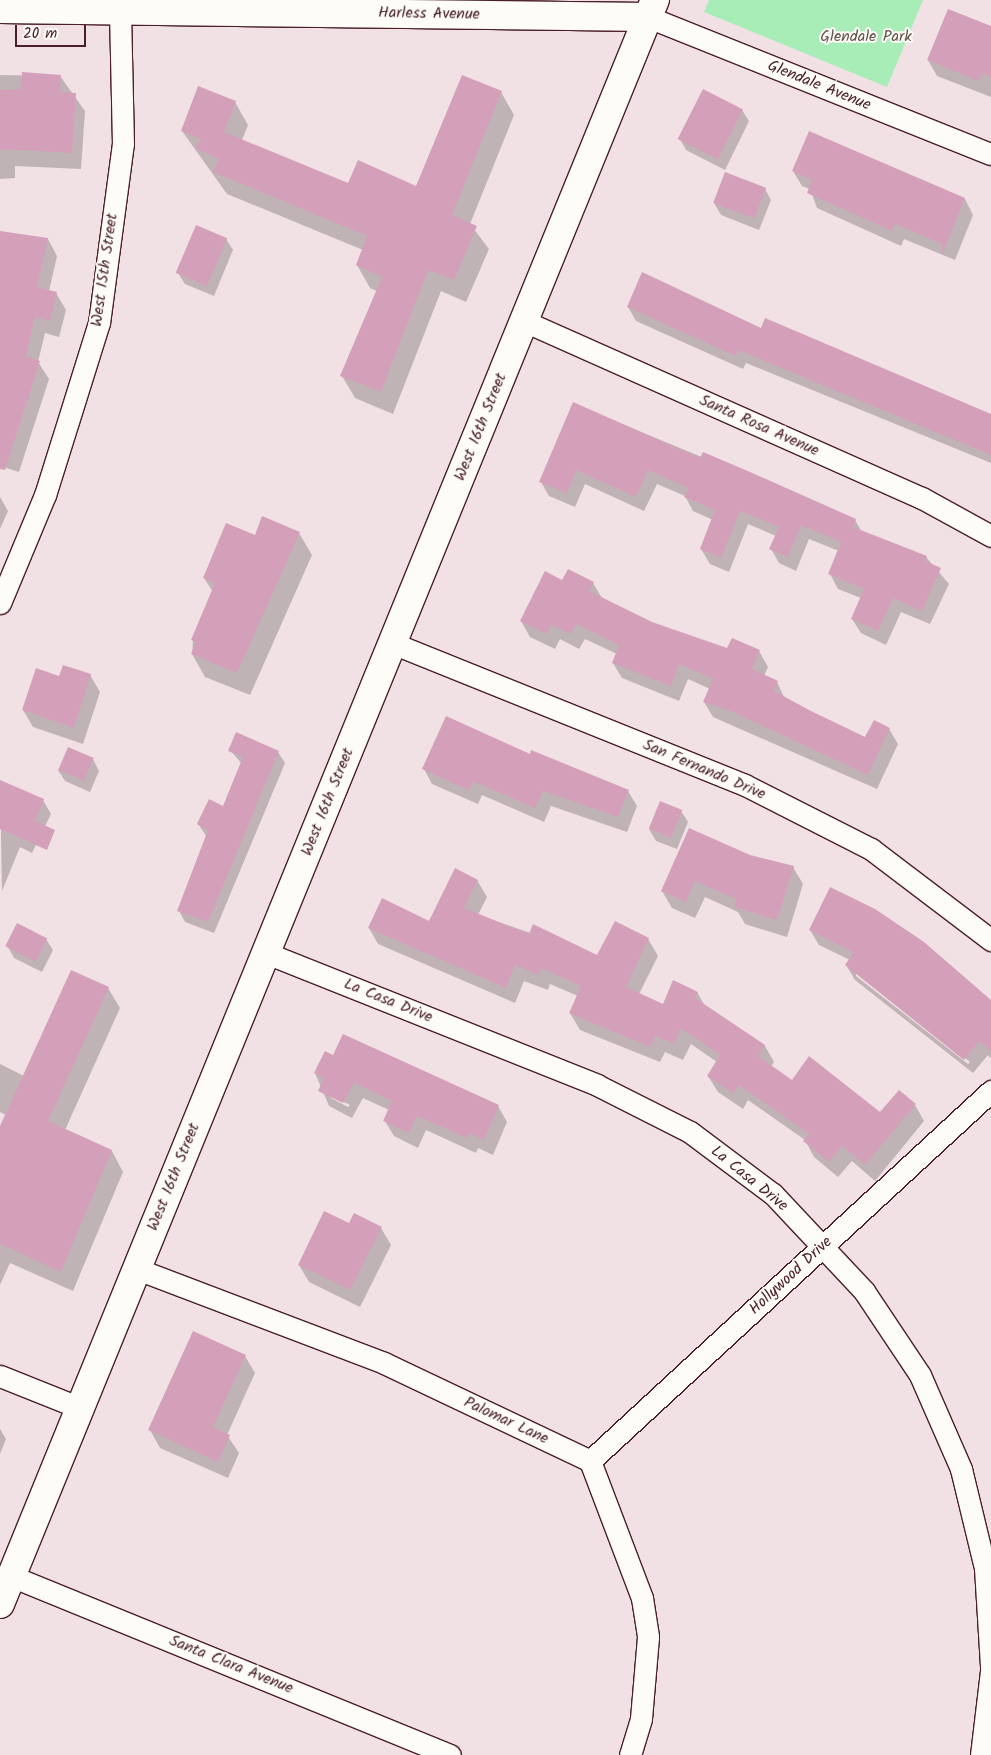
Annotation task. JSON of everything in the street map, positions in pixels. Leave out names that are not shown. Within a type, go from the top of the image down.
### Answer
[{"type":"main road","name":"Harless Avenue","points":[[0,9],[651,9]]},
{"type":"main road","name":"West 16th Street","points":[[0,1604],[651,9]]},
{"type":"street","name":"Glendale Avenue","points":[[651,9],[991,154]]},
{"type":"street","name":"West 15th Street","points":[[0,603],[45,495],[99,323],[123,144],[120,10]]},
{"type":"street","name":"Santa Rosa Avenue","points":[[524,321],[922,498],[991,536]]},
{"type":"street","name":"San Fernando Drive","points":[[392,644],[745,785],[871,849],[991,940]]},
{"type":"street","name":"La Casa Drive","points":[[266,952],[597,1085],[690,1132],[774,1194],[824,1245],[864,1291],[920,1376],[961,1469],[985,1568],[991,1669],[982,1755]]},
{"type":"street","name":"Hollywood Drive","points":[[590,1461],[991,1091]]},
{"type":"street","name":"Palomar Lane","points":[[137,1269],[384,1363],[590,1461]]},
{"type":"street","points":[[0,1376],[80,1408]]},
{"type":"street","points":[[590,1461],[642,1598],[648,1637],[642,1710],[630,1755]]},
{"type":"street","name":"Santa Clara Avenue","points":[[12,1576],[450,1755]]},
{"type":"green space","name":"Glendale Park","points":[[709,0],[923,0],[887,87],[704,12]]},
{"type":"building","points":[[948,9],[991,26],[991,77],[982,73],[978,81],[927,60]]},
{"type":"building","points":[[22,72],[61,75],[60,92],[76,93],[72,153],[0,149],[0,90],[21,89]]},
{"type":"building","points":[[462,75],[502,91],[452,215],[477,226],[454,280],[428,270],[381,392],[340,376],[382,277],[356,265],[367,236],[213,172],[219,159],[195,148],[201,139],[181,131],[198,86],[236,101],[224,132],[348,183],[358,160],[416,186]]},
{"type":"building","points":[[703,89],[743,109],[718,159],[678,139]]},
{"type":"building","points":[[809,131],[965,198],[942,255],[942,244],[895,224],[892,231],[807,193],[812,180],[792,171]]},
{"type":"building","points":[[725,172],[766,188],[754,219],[713,203]]},
{"type":"building","points":[[196,225],[227,238],[207,286],[176,273]]},
{"type":"building","points":[[0,231],[48,238],[37,287],[57,292],[50,321],[35,317],[26,356],[40,361],[5,470],[0,469]]},
{"type":"building","points":[[642,272],[761,328],[765,318],[991,414],[991,455],[738,350],[736,356],[627,307]]},
{"type":"building","points":[[573,402],[700,458],[703,452],[750,472],[856,519],[853,527],[927,556],[925,561],[941,568],[922,611],[893,598],[878,631],[851,619],[864,589],[828,574],[841,542],[801,525],[788,557],[769,549],[779,527],[740,511],[721,558],[700,549],[715,510],[684,497],[688,488],[648,470],[636,497],[576,470],[567,493],[539,482]]},
{"type":"building","points":[[262,516],[300,532],[237,673],[191,654],[196,642],[191,640],[215,583],[203,578],[226,523],[255,535]]},
{"type":"building","points":[[568,569],[594,582],[589,591],[652,622],[727,648],[732,638],[760,650],[752,669],[778,681],[774,691],[809,710],[865,737],[874,720],[890,728],[868,775],[733,712],[703,702],[713,679],[679,664],[671,686],[612,663],[619,645],[576,624],[571,634],[551,625],[546,634],[520,621],[545,571],[562,580]]},
{"type":"building","points":[[63,665],[91,674],[74,728],[22,710],[36,668],[59,676]]},
{"type":"building","points":[[446,716],[530,754],[531,750],[629,790],[618,817],[543,791],[535,808],[473,781],[469,790],[422,769]]},
{"type":"building","points":[[236,732],[279,751],[208,922],[177,911],[208,830],[197,824],[209,799],[223,806],[243,757],[228,751]]},
{"type":"building","points":[[68,747],[94,758],[84,781],[58,770]]},
{"type":"building","points":[[0,780],[44,799],[35,821],[55,830],[47,850],[0,829]]},
{"type":"building","points":[[660,801],[682,810],[671,838],[649,829]]},
{"type":"building","points":[[689,828],[750,855],[794,866],[777,920],[734,907],[736,899],[695,881],[686,902],[661,891]]},
{"type":"building","points":[[455,868],[478,880],[464,908],[529,934],[533,924],[597,955],[615,921],[649,938],[626,987],[663,1004],[673,980],[698,992],[695,998],[765,1045],[758,1056],[792,1080],[809,1056],[880,1112],[899,1090],[916,1104],[865,1165],[842,1146],[829,1162],[803,1141],[809,1134],[739,1085],[733,1093],[707,1076],[720,1055],[681,1028],[674,1044],[655,1036],[650,1047],[569,1013],[581,986],[541,968],[538,975],[515,965],[506,988],[368,928],[382,898],[429,921]]},
{"type":"building","points":[[830,887],[875,909],[924,942],[991,1000],[991,1051],[979,1041],[964,1060],[845,965],[854,952],[809,930]]},
{"type":"building","points":[[17,923],[47,938],[35,962],[5,946]]},
{"type":"building","points":[[71,970],[109,987],[48,1121],[112,1150],[61,1272],[0,1244],[0,1126]]},
{"type":"building","points":[[343,1034],[499,1105],[484,1140],[469,1133],[467,1138],[417,1116],[409,1133],[383,1121],[392,1101],[354,1083],[343,1103],[318,1091],[324,1078],[314,1073],[325,1051],[333,1055]]},
{"type":"building","points":[[324,1211],[349,1223],[354,1213],[382,1227],[350,1290],[298,1265]]},
{"type":"building","points":[[193,1331],[246,1355],[213,1427],[230,1435],[218,1462],[148,1430]]}]
